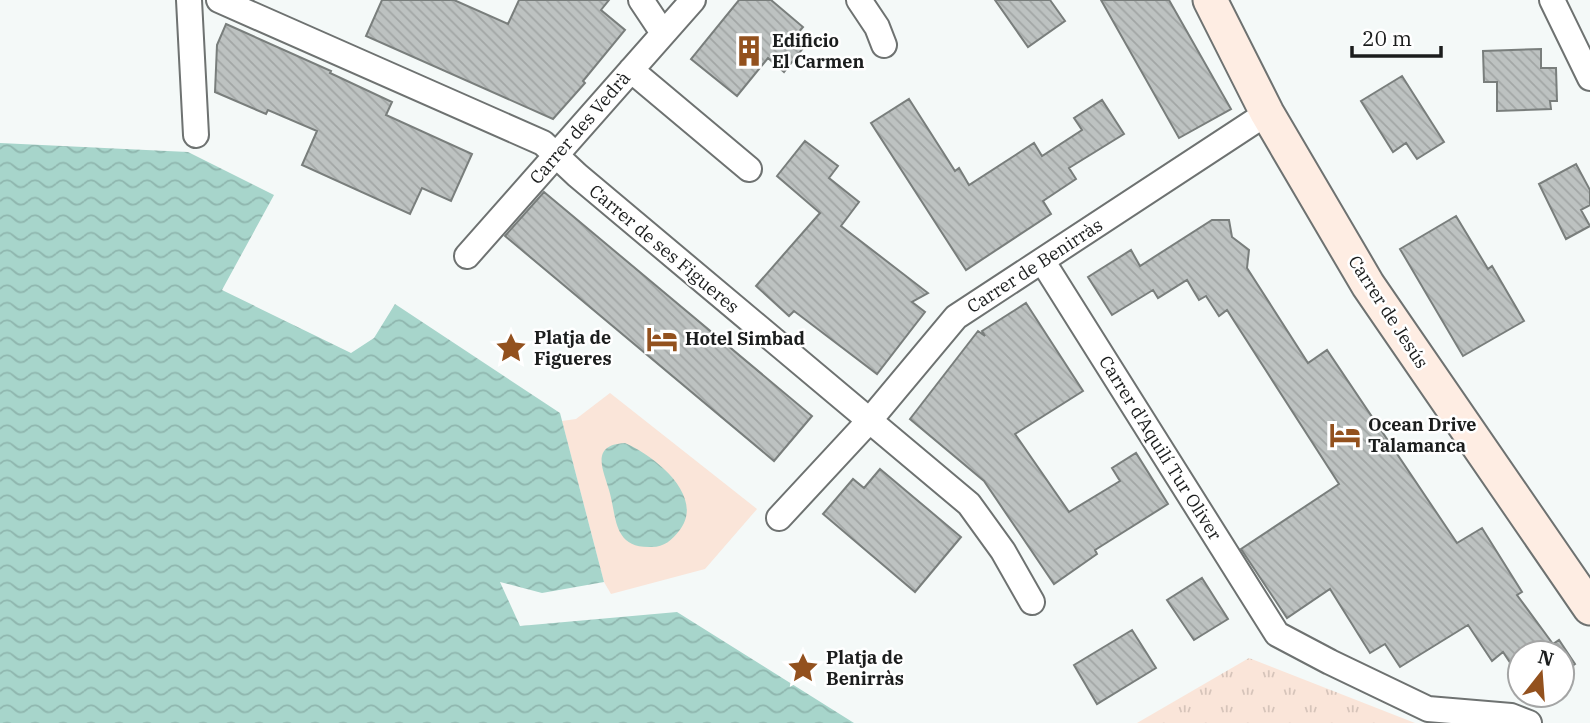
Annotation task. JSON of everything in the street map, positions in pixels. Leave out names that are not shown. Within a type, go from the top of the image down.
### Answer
[{"type":"street","points":[[189,0],[196,135]]},
{"type":"street","name":"Carrer de ses Figueres","points":[[219,0],[543,143],[577,175],[969,504],[1003,551],[1032,602]]},
{"type":"street","points":[[641,0],[663,33]]},
{"type":"street","name":"Carrer des Vedrà","points":[[467,256],[692,0]]},
{"type":"street","points":[[859,0],[877,27],[884,45]]},
{"type":"street","name":"Carrer de Jesús","points":[[1210,0],[1268,113],[1368,285],[1590,608]]},
{"type":"street","points":[[1552,0],[1590,78]]},
{"type":"street","points":[[631,70],[750,169]]},
{"type":"street","name":"Carrer de Benirràs","points":[[779,518],[869,421],[956,317],[1268,113]]},
{"type":"street","name":"Carrer d'Aquilí Tur Oliver","points":[[1043,262],[1277,634],[1330,663],[1428,709],[1511,716],[1529,723]]},
{"type":"green space","points":[[610,393],[757,509],[705,569],[611,594],[604,582],[562,421],[576,419]]},
{"type":"green space","points":[[1249,658],[1415,723],[1137,723]]},
{"type":"water","points":[[0,143],[188,152],[274,195],[222,290],[351,353],[374,338],[395,304],[560,413],[604,582],[542,593],[500,582],[520,626],[677,612],[854,723],[0,723]]},
{"type":"water","points":[[625,443],[662,467],[682,491],[686,518],[671,540],[660,546],[630,543],[618,529],[602,459],[607,448]]},
{"type":"building","points":[[382,0],[454,0],[508,24],[519,0],[609,0],[601,10],[625,30],[583,81],[585,83],[553,119],[366,36]]},
{"type":"building","name":"Edificio El Carmen","points":[[739,0],[771,0],[803,27],[797,34],[807,43],[784,72],[768,58],[737,96],[691,59]]},
{"type":"building","points":[[995,0],[1050,0],[1065,21],[1028,47]]},
{"type":"building","points":[[1101,0],[1169,0],[1231,109],[1179,138]]},
{"type":"building","points":[[226,24],[331,71],[330,73],[392,102],[386,115],[472,154],[451,201],[422,188],[410,214],[302,165],[317,131],[268,110],[266,114],[215,92],[217,45]]},
{"type":"building","points":[[1541,49],[1541,68],[1556,68],[1557,101],[1550,101],[1551,109],[1497,111],[1497,82],[1484,82],[1483,51]]},
{"type":"building","points":[[1402,76],[1444,142],[1417,159],[1406,143],[1393,152],[1361,101]]},
{"type":"building","points":[[909,99],[955,171],[959,168],[969,185],[1034,143],[1042,156],[1082,130],[1074,118],[1102,100],[1124,134],[1069,168],[1076,179],[1043,201],[1051,214],[966,270],[871,123]]},
{"type":"building","points":[[805,141],[838,166],[829,178],[859,202],[841,226],[928,293],[912,302],[925,312],[877,374],[794,311],[789,316],[756,286],[820,213],[777,176]]},
{"type":"building","points":[[1576,164],[1590,190],[1590,205],[1581,210],[1590,226],[1566,239],[1539,184]]},
{"type":"building","points":[[544,192],[812,416],[774,461],[505,236]]},
{"type":"building","points":[[1456,216],[1488,269],[1492,266],[1524,321],[1463,356],[1400,249]]},
{"type":"building","points":[[1212,220],[1229,220],[1232,237],[1249,250],[1247,268],[1308,363],[1327,350],[1457,543],[1482,528],[1522,592],[1517,595],[1549,639],[1506,639],[1506,656],[1503,652],[1492,661],[1468,625],[1400,667],[1385,644],[1370,653],[1330,589],[1287,618],[1241,549],[1339,484],[1227,310],[1219,316],[1206,296],[1199,300],[1187,280],[1158,298],[1153,290],[1112,315],[1088,277],[1131,250],[1140,266]]},
{"type":"building","points":[[1026,303],[1083,391],[1015,434],[1069,512],[1120,481],[1112,468],[1136,453],[1168,504],[1095,550],[1097,554],[1054,584],[984,481],[910,419],[978,331],[985,336],[982,331]]},
{"type":"building","points":[[880,469],[961,537],[915,592],[823,514],[853,479],[864,488]]},
{"type":"building","points":[[1202,578],[1228,619],[1194,640],[1167,600]]},
{"type":"building","points":[[1132,630],[1156,668],[1097,704],[1074,665]]},
{"type":"place","name":"Edificio El Carmen","points":[[749,51]]},
{"type":"place","name":"Hotel Simbad","points":[[662,339]]},
{"type":"place","name":"Platja de Figueres","points":[[511,348]]},
{"type":"place","name":"Ocean Drive Talamanca","points":[[1345,435]]},
{"type":"place","name":"Platja de Benirràs","points":[[803,668]]}]
